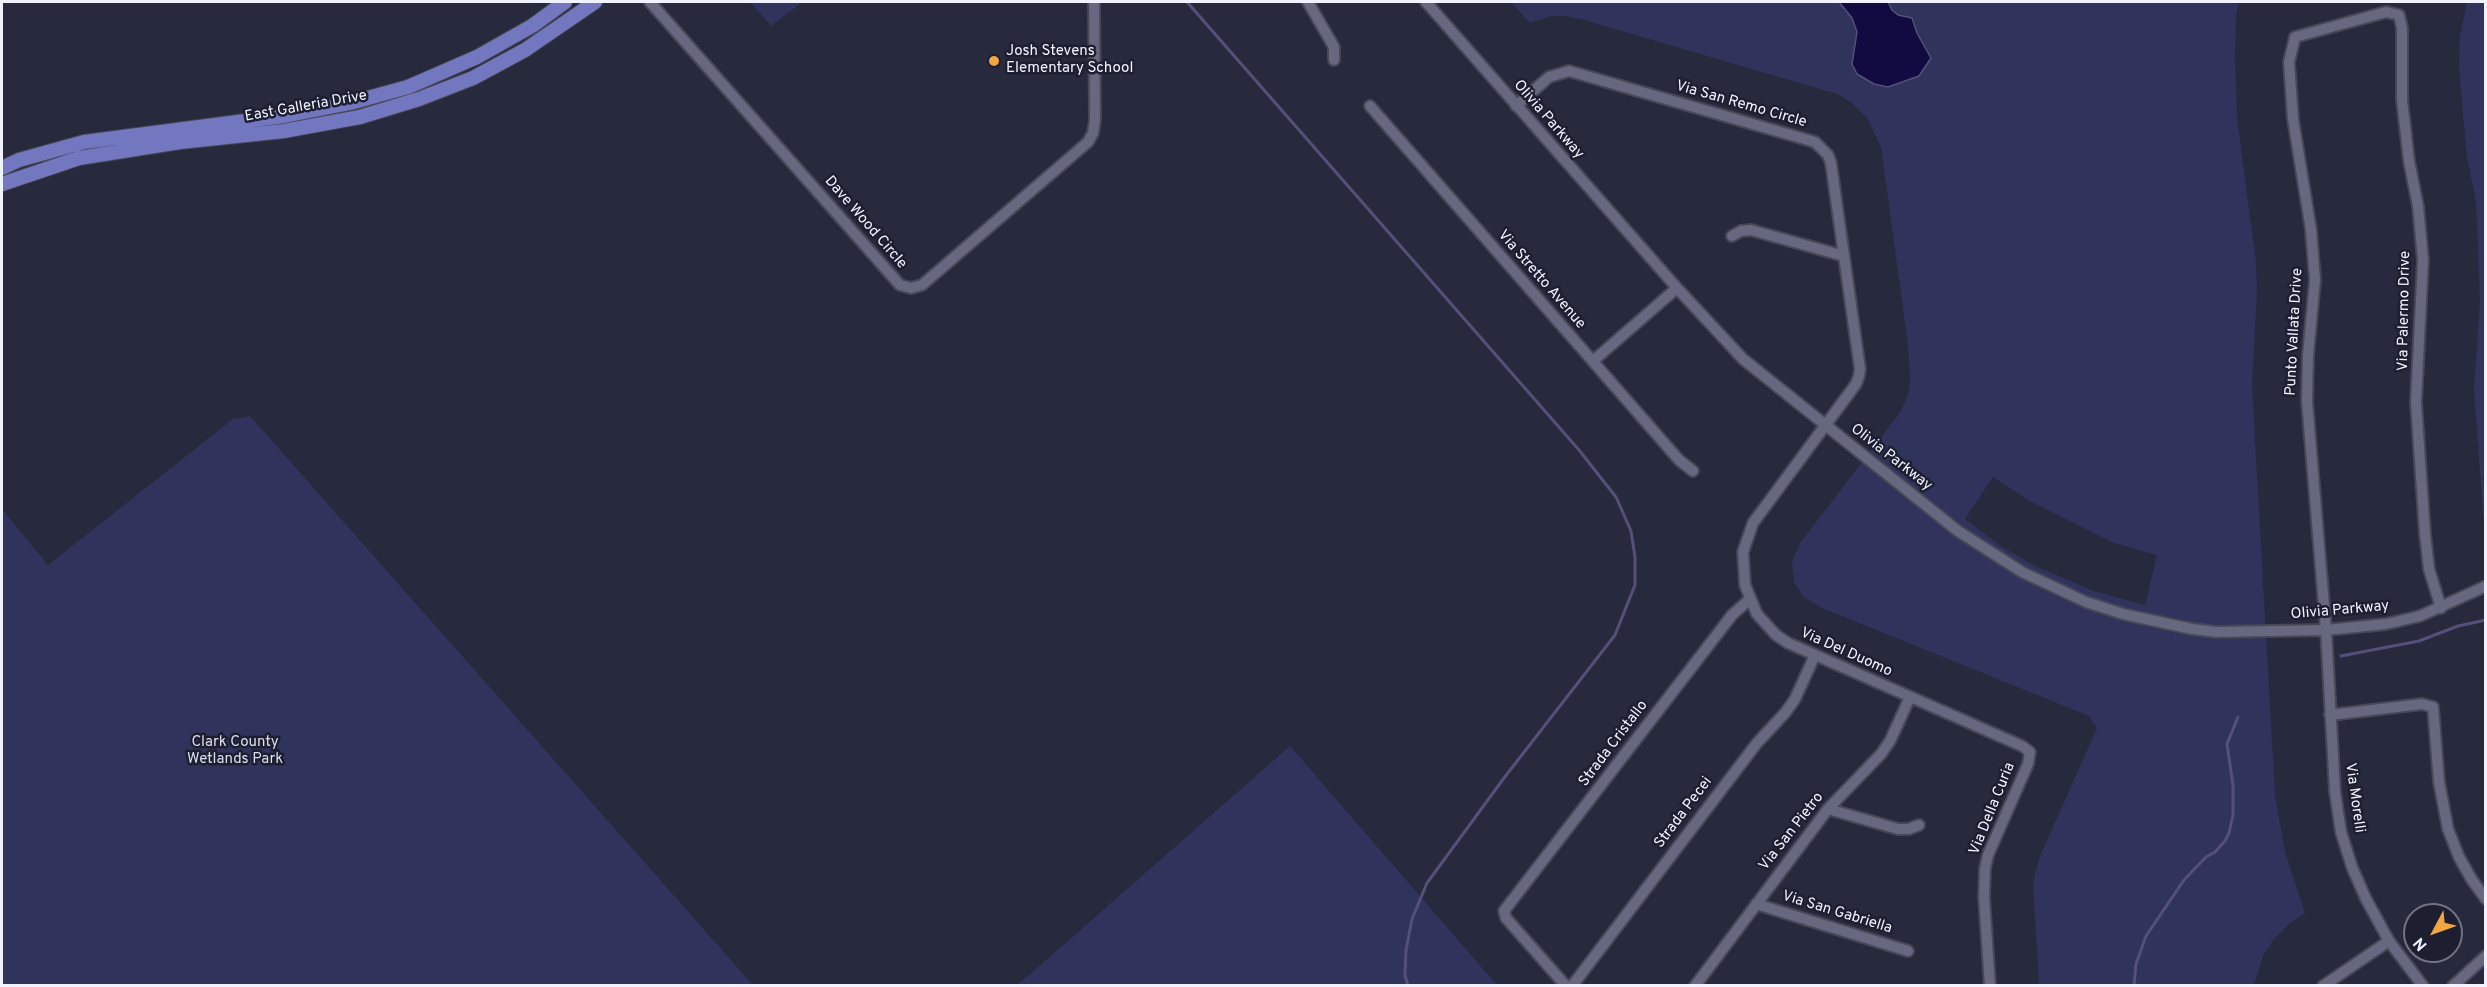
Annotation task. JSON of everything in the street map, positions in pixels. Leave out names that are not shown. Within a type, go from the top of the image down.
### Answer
[{"type":"main road","name":"East Galleria Drive","points":[[2,168],[19,160],[84,142],[284,116],[350,103],[408,87],[477,57],[532,26],[565,2]]},
{"type":"main road","name":"East Galleria Drive","points":[[2,184],[79,158],[180,142],[285,130],[360,117],[419,99],[473,78],[525,50],[595,2]]},
{"type":"street","name":"Dave Wood Circle","points":[[650,2],[900,285],[911,288],[922,285],[1088,142],[1093,133],[1095,120],[1094,2]]},
{"type":"street","points":[[1308,2],[1334,47],[1334,60]]},
{"type":"street","name":"Olivia Parkway","points":[[1426,2],[1677,288],[1743,358],[1825,426],[1989,553],[2022,573],[2086,602],[2123,614],[2217,632],[2326,630],[2386,624],[2421,616],[2486,586]]},
{"type":"street","name":"Punto Vallata Drive","points":[[2326,630],[2307,401],[2308,355],[2315,280],[2311,230],[2294,119],[2289,63],[2295,36],[2386,12],[2399,15]]},
{"type":"street","name":"Via Palermo Drive","points":[[2399,15],[2402,28],[2402,100],[2409,161],[2418,206],[2423,260],[2416,402],[2425,534],[2429,569],[2441,608]]},
{"type":"street","name":"Via San Remo Circle","points":[[1516,106],[1549,77],[1569,72],[1815,142],[1828,154],[1860,369],[1857,384],[1825,426]]},
{"type":"street","name":"Via Stretto Avenue","points":[[1370,106],[1679,460],[1694,471]]},
{"type":"street","points":[[1732,236],[1751,230],[1844,256]]},
{"type":"street","points":[[1593,362],[1677,288]]},
{"type":"street","name":"Via Del Duomo","points":[[1825,426],[1761,510],[1750,529],[1743,552],[1743,568],[1750,599],[1757,615],[1776,635],[1815,655],[2022,746],[2030,752]]},
{"type":"street","name":"Strada Cristallo","points":[[1566,986],[1506,918],[1504,911],[1732,615],[1750,599]]},
{"type":"street","name":"Via Morelli","points":[[2326,630],[2335,792],[2341,832],[2352,867],[2389,941],[2423,986]]},
{"type":"street","name":"Strada Pecei","points":[[1572,986],[1757,742],[1795,699],[1815,655]]},
{"type":"street","name":"Via San Pietro","points":[[1695,986],[1828,809],[1881,754],[1890,741],[1910,697]]},
{"type":"street","points":[[2330,715],[2422,704],[2433,707],[2439,782],[2448,829],[2459,857],[2486,899]]},
{"type":"street","name":"Via Della Curia","points":[[1990,986],[1984,897],[1985,868],[1988,855],[2028,764],[2030,752]]},
{"type":"street","points":[[1828,809],[1898,829],[1909,829],[1920,825]]},
{"type":"street","name":"Via San Gabriella","points":[[1756,904],[1908,951]]},
{"type":"street","points":[[2323,986],[2389,941]]},
{"type":"street","points":[[2453,986],[2486,956]]},
{"type":"green space","points":[[750,2],[802,2],[771,26]]},
{"type":"green space","points":[[1511,2],[2239,2],[2236,15],[2235,55],[2237,118],[2256,263],[2257,293],[2252,386],[2275,795],[2285,852],[2305,913],[2274,939],[2263,956],[2254,985],[2039,985],[2033,882],[2040,856],[2097,728],[2089,716],[1822,608],[1803,596],[1794,582],[1792,561],[1800,543],[1901,411],[1908,395],[1910,378],[1908,345],[1881,147],[1867,118],[1852,103],[1837,94],[1584,20],[1567,16],[1551,16],[1530,23]],"holes":[[[1993,477],[2030,501],[2114,543],[2157,555],[2145,605],[2094,591],[2035,566],[1999,545],[1965,519]]]},
{"type":"green space","points":[[2467,2],[2486,2],[2485,539],[2474,390],[2480,301],[2476,201],[2467,158],[2459,69],[2460,36]]},
{"type":"green space","name":"Clark County Wetlands Park","points":[[250,416],[753,985],[2,985],[2,509],[48,565],[233,419]]},
{"type":"green space","points":[[1290,746],[1497,985],[1016,985],[1029,975]]},
{"type":"shaded area","points":[[1839,2],[1888,2],[1898,15],[1912,18],[1917,33],[1931,58],[1919,76],[1888,87],[1874,84],[1857,74],[1852,64],[1857,32],[1852,18]]},
{"type":"waterway","points":[[1187,2],[1579,450],[1616,497],[1631,531],[1635,557],[1635,585],[1615,635],[1504,778],[1427,883],[1412,919],[1406,950],[1405,975],[1408,986]]},
{"type":"waterway","points":[[2341,656],[2419,641],[2458,626],[2486,620]]},
{"type":"waterway","points":[[2134,986],[2136,964],[2146,936],[2184,880],[2206,857],[2215,852],[2229,833],[2233,815],[2233,785],[2227,744],[2238,717]]},
{"type":"place","name":"Josh Stevens Elementary School","points":[[994,61]]}]
